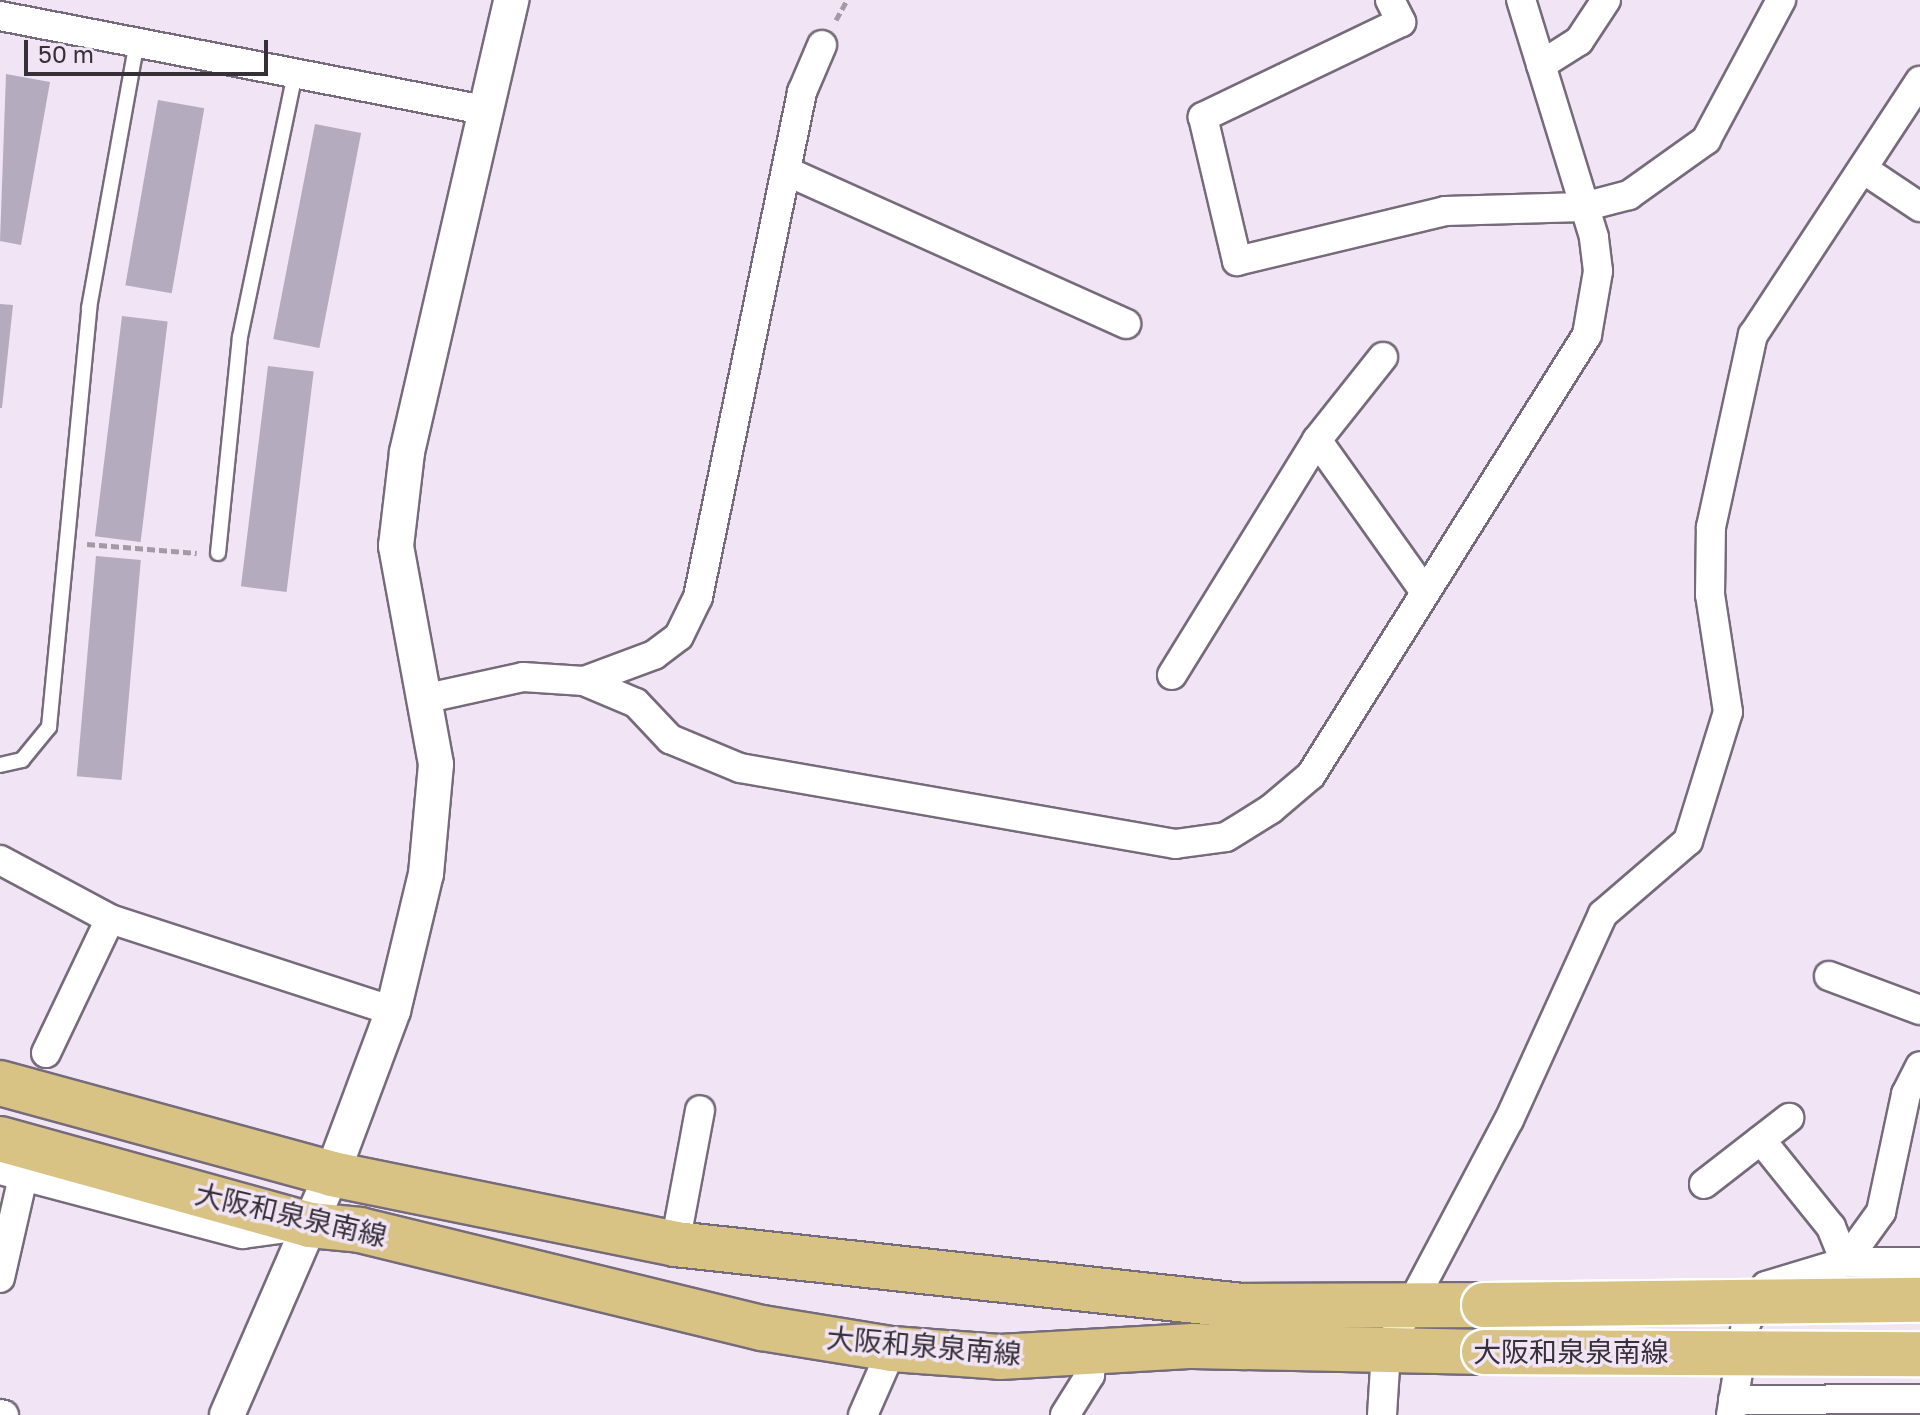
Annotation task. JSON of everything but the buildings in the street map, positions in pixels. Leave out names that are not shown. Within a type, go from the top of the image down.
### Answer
[{"type":"main road","name":"大阪和泉泉南線","points":[[0,1083],[332,1174],[675,1244],[1242,1306],[1408,1307],[1920,1300]]},
{"type":"main road","name":"大阪和泉泉南線","points":[[0,1139],[310,1225],[360,1230],[762,1328],[892,1349],[1000,1357],[1193,1346],[1386,1352],[1920,1354]]},
{"type":"street","points":[[227,1415],[332,1174],[393,1011],[427,858],[436,764],[423,699],[398,530],[407,452],[511,0]]},
{"type":"street","points":[[1390,0],[1401,22],[1203,117],[1237,261],[1445,211],[1583,207],[1629,195],[1706,140],[1781,0]]},
{"type":"street","points":[[423,699],[523,677],[584,681],[636,703],[670,739],[740,768],[1175,844],[1226,837],[1311,775],[1423,589],[1587,335],[1598,271],[1583,207],[1521,0]]},
{"type":"street","points":[[1541,65],[1579,41],[1606,0]]},
{"type":"street","points":[[0,16],[485,110]]},
{"type":"street","points":[[584,681],[654,655],[679,636],[698,597],[802,92],[822,45]]},
{"type":"street","points":[[1382,1415],[1386,1352],[1509,1120],[1603,914],[1688,841],[1728,712],[1710,595],[1711,527],[1753,335],[1866,171],[1920,81]]},
{"type":"street","points":[[786,171],[1126,324]]},
{"type":"street","points":[[1866,171],[1920,207]]},
{"type":"street","points":[[1172,675],[1317,440],[1383,357]]},
{"type":"street","points":[[1317,440],[1423,589]]},
{"type":"street","points":[[0,860],[110,919],[393,1011]]},
{"type":"street","points":[[46,1053],[110,919]]},
{"type":"street","points":[[1829,976],[1920,1010]]},
{"type":"street","points":[[1845,1262],[1881,1212],[1906,1094],[1920,1066]]},
{"type":"street","points":[[675,1244],[700,1110]]},
{"type":"street","points":[[1704,1184],[1789,1118]]},
{"type":"street","points":[[1761,1140],[1831,1227],[1845,1262]]},
{"type":"street","points":[[0,1278],[12,1173],[243,1234],[310,1225]]},
{"type":"street","points":[[1920,1262],[1845,1262],[1766,1286],[1746,1323],[1732,1408],[1920,1399]]},
{"type":"street","points":[[863,1415],[892,1349]]},
{"type":"street","points":[[1065,1415],[1090,1375],[1092,1352]]},
{"type":"lane","points":[[0,765],[22,760],[49,727],[89,308],[137,42]]},
{"type":"lane","points":[[218,553],[240,337],[295,73]]},
{"type":"path","points":[[67,542],[218,553]]}]
